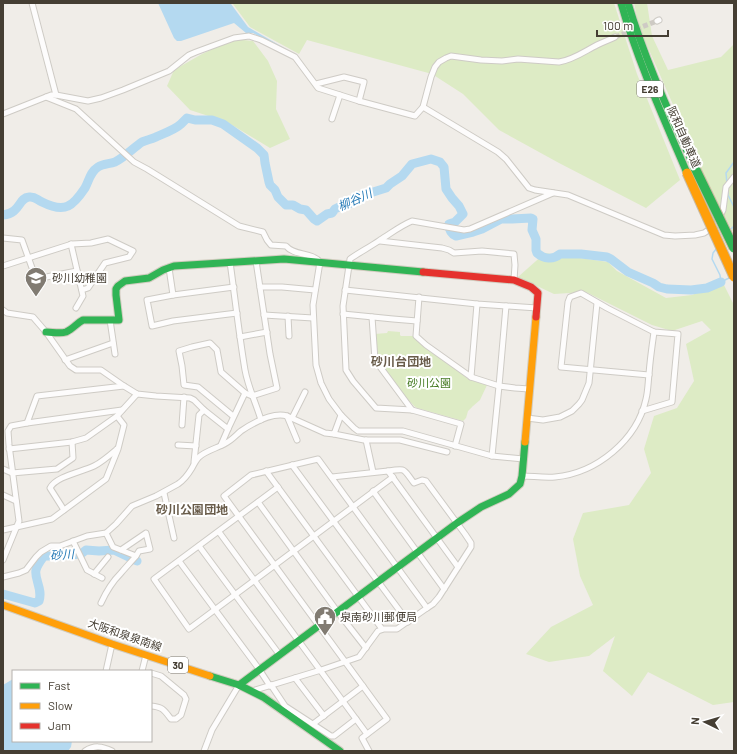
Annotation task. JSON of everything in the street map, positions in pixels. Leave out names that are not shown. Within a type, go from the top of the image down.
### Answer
[{"type":"main road","name":"阪和自動車道","points":[[621,3],[642,70],[734,277]]},
{"type":"main road","name":"阪和自動車道","points":[[628,3],[640,43],[662,98],[734,248]]},
{"type":"main road","points":[[46,332],[66,332],[83,320],[119,320],[116,289],[120,283],[149,278],[163,270],[180,265],[256,260],[320,262],[514,280],[531,287],[538,292],[522,476],[520,484],[510,494],[481,507],[457,522],[238,685]]},
{"type":"main road","name":"大阪和泉泉南線","points":[[3,605],[112,644],[238,685],[252,691],[288,714],[340,751]]},
{"type":"street","points":[[32,3],[56,95]]},
{"type":"street","points":[[3,114],[52,95],[88,101],[101,98],[169,71],[189,55],[196,52],[234,38],[249,36],[261,40],[295,57],[318,88],[415,116],[423,107],[435,67],[439,62],[446,58],[452,56],[481,60],[518,59],[559,62],[577,56],[614,37]]},
{"type":"street","points":[[316,84],[344,77],[364,82],[359,101]]},
{"type":"street","points":[[332,119],[340,95]]},
{"type":"street","points":[[46,97],[76,109],[134,162],[239,226],[263,232],[267,240],[272,245],[286,246],[289,250],[317,258],[320,262],[313,305],[316,365],[329,400],[354,428],[358,431],[404,431],[492,456],[523,459]]},
{"type":"street","points":[[423,107],[498,152],[506,159],[529,188],[568,195],[664,235],[695,235],[704,233],[716,225],[723,210],[726,187],[734,176]]},
{"type":"street","points":[[455,446],[461,424],[412,410],[376,408],[353,381],[346,370],[343,314],[350,259],[412,221],[449,228],[464,230],[470,229],[553,193]]},
{"type":"street","points":[[3,238],[22,240],[36,279],[77,271]]},
{"type":"street","points":[[3,266],[71,244],[91,243],[108,239],[133,252],[129,257],[105,263],[88,288],[82,290]]},
{"type":"street","points":[[380,240],[442,248],[454,253],[482,252],[514,254],[514,280]]},
{"type":"street","points":[[71,244],[83,296],[76,308]]},
{"type":"street","points":[[233,416],[198,387],[184,384],[180,351],[210,343],[217,350],[221,372],[245,393],[252,396],[277,388],[270,354],[256,260]]},
{"type":"street","points":[[230,262],[245,371],[261,420]]},
{"type":"street","points":[[169,268],[173,295]]},
{"type":"street","points":[[234,287],[147,300],[152,326],[173,321],[237,313]]},
{"type":"street","points":[[260,287],[316,290]]},
{"type":"street","points":[[345,290],[477,304],[537,308]]},
{"type":"street","points":[[642,411],[672,402],[678,334],[654,332],[597,303],[581,293],[570,298],[568,302],[561,367],[649,375]]},
{"type":"street","points":[[419,297],[416,336],[431,349],[471,377],[499,386],[530,389]]},
{"type":"street","points":[[527,418],[543,420],[560,417],[572,411],[579,404],[589,383],[597,303]]},
{"type":"street","points":[[471,377],[477,304]]},
{"type":"street","points":[[492,456],[506,306]]},
{"type":"street","points":[[3,310],[7,313],[33,318],[46,332],[65,360],[76,370],[101,370],[137,394],[190,398],[228,429]]},
{"type":"street","points":[[343,314],[417,321]]},
{"type":"street","points":[[264,315],[313,318]]},
{"type":"street","points":[[288,316],[289,336]]},
{"type":"street","points":[[372,317],[375,360],[412,410]]},
{"type":"street","points":[[110,320],[115,354]]},
{"type":"street","points":[[240,337],[267,332]]},
{"type":"street","points":[[522,476],[555,477],[582,470],[595,464],[616,450],[626,439],[639,419],[642,411],[647,393],[654,332]]},
{"type":"street","points":[[65,360],[113,343]]},
{"type":"street","points":[[27,423],[37,396],[124,386]]},
{"type":"street","points":[[297,440],[290,417],[305,392]]},
{"type":"street","points":[[222,445],[233,416],[245,393]]},
{"type":"street","points":[[3,442],[9,447],[72,442],[86,438],[117,416],[137,394]]},
{"type":"street","points":[[182,426],[184,397]]},
{"type":"street","points":[[3,560],[19,521],[9,447],[8,431],[11,426],[122,410]]},
{"type":"street","points":[[194,465],[199,415],[204,410]]},
{"type":"street","points":[[3,577],[19,574],[26,570],[41,552],[51,546],[60,546],[86,536],[106,533],[132,506],[164,493],[182,482],[198,457],[231,440],[242,431],[261,420],[278,415],[282,414],[290,417],[325,433],[366,440],[400,440],[447,452]]},
{"type":"street","points":[[334,434],[341,414]]},
{"type":"street","points":[[3,530],[52,519],[106,479],[118,449],[124,425],[117,416]]},
{"type":"street","points":[[366,440],[373,472]]},
{"type":"street","points":[[3,469],[12,473],[57,469],[73,458],[72,442]]},
{"type":"street","points":[[178,445],[196,446]]},
{"type":"street","points":[[64,510],[50,488],[52,485],[64,477],[96,466],[118,449]]},
{"type":"street","points":[[369,751],[362,738],[387,719],[224,496],[251,475],[318,459],[427,608]]},
{"type":"street","points":[[292,465],[408,622]]},
{"type":"street","points":[[252,691],[359,657],[378,631],[382,629],[397,629],[433,604],[471,547],[471,542],[426,481],[422,480],[414,483],[404,470],[400,469],[373,472],[332,478]]},
{"type":"street","points":[[266,471],[382,629]]},
{"type":"street","points":[[388,471],[458,566]]},
{"type":"street","points":[[278,487],[154,579],[189,628],[393,478]]},
{"type":"street","points":[[373,492],[444,589]]},
{"type":"street","points":[[164,493],[174,538]]},
{"type":"street","points":[[3,495],[16,501]]},
{"type":"street","points":[[258,502],[337,611],[366,648]]},
{"type":"street","points":[[219,532],[367,734]]},
{"type":"street","points":[[106,533],[113,547],[136,556]]},
{"type":"street","points":[[101,603],[105,593],[120,573],[131,563],[139,551],[150,550],[146,533],[121,550]]},
{"type":"street","points":[[73,541],[87,570],[102,578]]},
{"type":"street","points":[[199,546],[279,654]]},
{"type":"street","points":[[94,574],[108,557]]},
{"type":"street","points":[[179,561],[285,706],[331,736],[334,736],[356,719]]},
{"type":"street","points":[[106,670],[112,644]]},
{"type":"street","points":[[142,670],[146,655]]},
{"type":"street","points":[[152,673],[161,676],[184,695],[186,699],[181,714],[176,718],[171,719],[163,708],[152,706]]},
{"type":"street","points":[[296,678],[324,716]]},
{"type":"street","points":[[204,751],[212,730],[238,685]]},
{"type":"street","points":[[313,724],[363,686]]},
{"type":"street","points":[[90,748],[94,742]]},
{"type":"street","points":[[85,751],[90,748],[97,747],[107,748],[112,751]]},
{"type":"green space","points":[[614,3],[637,74],[680,180],[646,208],[499,130],[463,94],[432,74],[307,40],[299,54],[250,27],[233,4]]},
{"type":"green space","points":[[634,3],[647,3],[652,36],[668,70],[721,57],[734,44],[734,234],[706,180],[639,27]]},
{"type":"green space","points":[[234,39],[253,41],[268,61],[277,81],[276,109],[290,139],[270,148],[227,122],[190,110],[167,86],[174,70],[202,54]]},
{"type":"green space","points":[[545,253],[608,262],[617,271],[666,298],[692,295],[723,283],[734,305],[734,702],[713,705],[648,672],[632,696],[603,671],[615,636],[589,656],[549,662],[526,654],[551,627],[593,605],[580,576],[573,539],[583,513],[629,505],[651,473],[644,449],[654,416],[677,408],[694,381],[686,344],[711,330],[702,321],[672,331],[652,325],[586,292],[554,294],[518,277]]},
{"type":"green space","name":"砂川公園","points":[[388,331],[400,332],[401,336],[413,336],[468,379],[487,385],[480,400],[468,411],[466,418],[463,421],[417,408],[405,396],[377,360],[375,334],[387,333]]},
{"type":"water","points":[[158,3],[232,3],[231,4],[248,27],[291,52],[290,54],[253,33],[246,33],[234,23],[181,41],[177,41],[174,38]]},
{"type":"water","points":[[12,680],[12,742],[72,742],[68,751],[3,751],[3,685]]},
{"type":"waterway","name":"柳谷川","points":[[3,215],[9,214],[16,209],[25,198],[29,197],[55,207],[62,208],[68,206],[80,196],[91,174],[98,167],[115,162],[142,142],[173,130],[187,118],[195,120],[212,120],[223,124],[257,148],[264,155],[269,182],[278,197],[286,205],[293,205],[300,209],[306,210],[317,221],[327,214],[332,213],[335,209],[349,204],[354,198],[386,188],[402,176],[412,164],[431,159],[440,162],[444,167],[446,189],[463,214],[455,222],[449,224],[449,228],[456,236],[482,229],[501,219],[531,218],[533,219],[532,230],[536,239],[537,253],[546,258],[551,258],[560,254],[581,254],[607,257],[628,272],[659,287],[667,289],[691,290],[707,288],[721,282]]},
{"type":"waterway","points":[[727,184],[726,173],[734,162]]},
{"type":"waterway","points":[[728,191],[728,195],[734,207]]},
{"type":"waterway","points":[[730,230],[734,226]]},
{"type":"waterway","points":[[717,248],[713,253],[712,259],[720,275],[721,282],[731,277]]},
{"type":"waterway","name":"砂川","points":[[3,594],[35,603],[39,601],[40,592],[36,577],[36,570],[38,564],[44,556],[81,554],[86,550],[114,550],[137,561]]},
{"type":"tunnel","points":[[615,37],[657,21]]},
{"type":"traffic: fast","points":[[621,3],[643,68],[687,173]]},
{"type":"traffic: fast","points":[[628,3],[658,87],[695,168]]},
{"type":"traffic: fast","points":[[695,168],[734,248]]},
{"type":"traffic: fast","points":[[46,332],[66,332],[83,320],[119,320],[116,295],[116,289],[118,286],[125,281],[149,278],[174,266],[284,259],[423,272]]},
{"type":"traffic: fast","points":[[239,685],[457,523],[481,507],[509,494],[520,484],[525,442]]},
{"type":"traffic: fast","points":[[210,676],[239,685],[263,697],[340,751]]},
{"type":"traffic: slow","points":[[687,173],[734,277]]},
{"type":"traffic: slow","points":[[525,442],[536,317]]},
{"type":"traffic: slow","points":[[3,605],[112,644],[210,676]]},
{"type":"traffic: jam","points":[[423,272],[514,280],[531,287],[538,293],[536,317]]},
{"type":"place","name":"砂川幼稚園","points":[[36,298]]},
{"type":"place","name":"泉南砂川郵便局","points":[[325,636]]},
{"type":"district","name":"砂川台団地","points":[[401,362]]},
{"type":"district","name":"砂川公園団地","points":[[192,510]]}]
